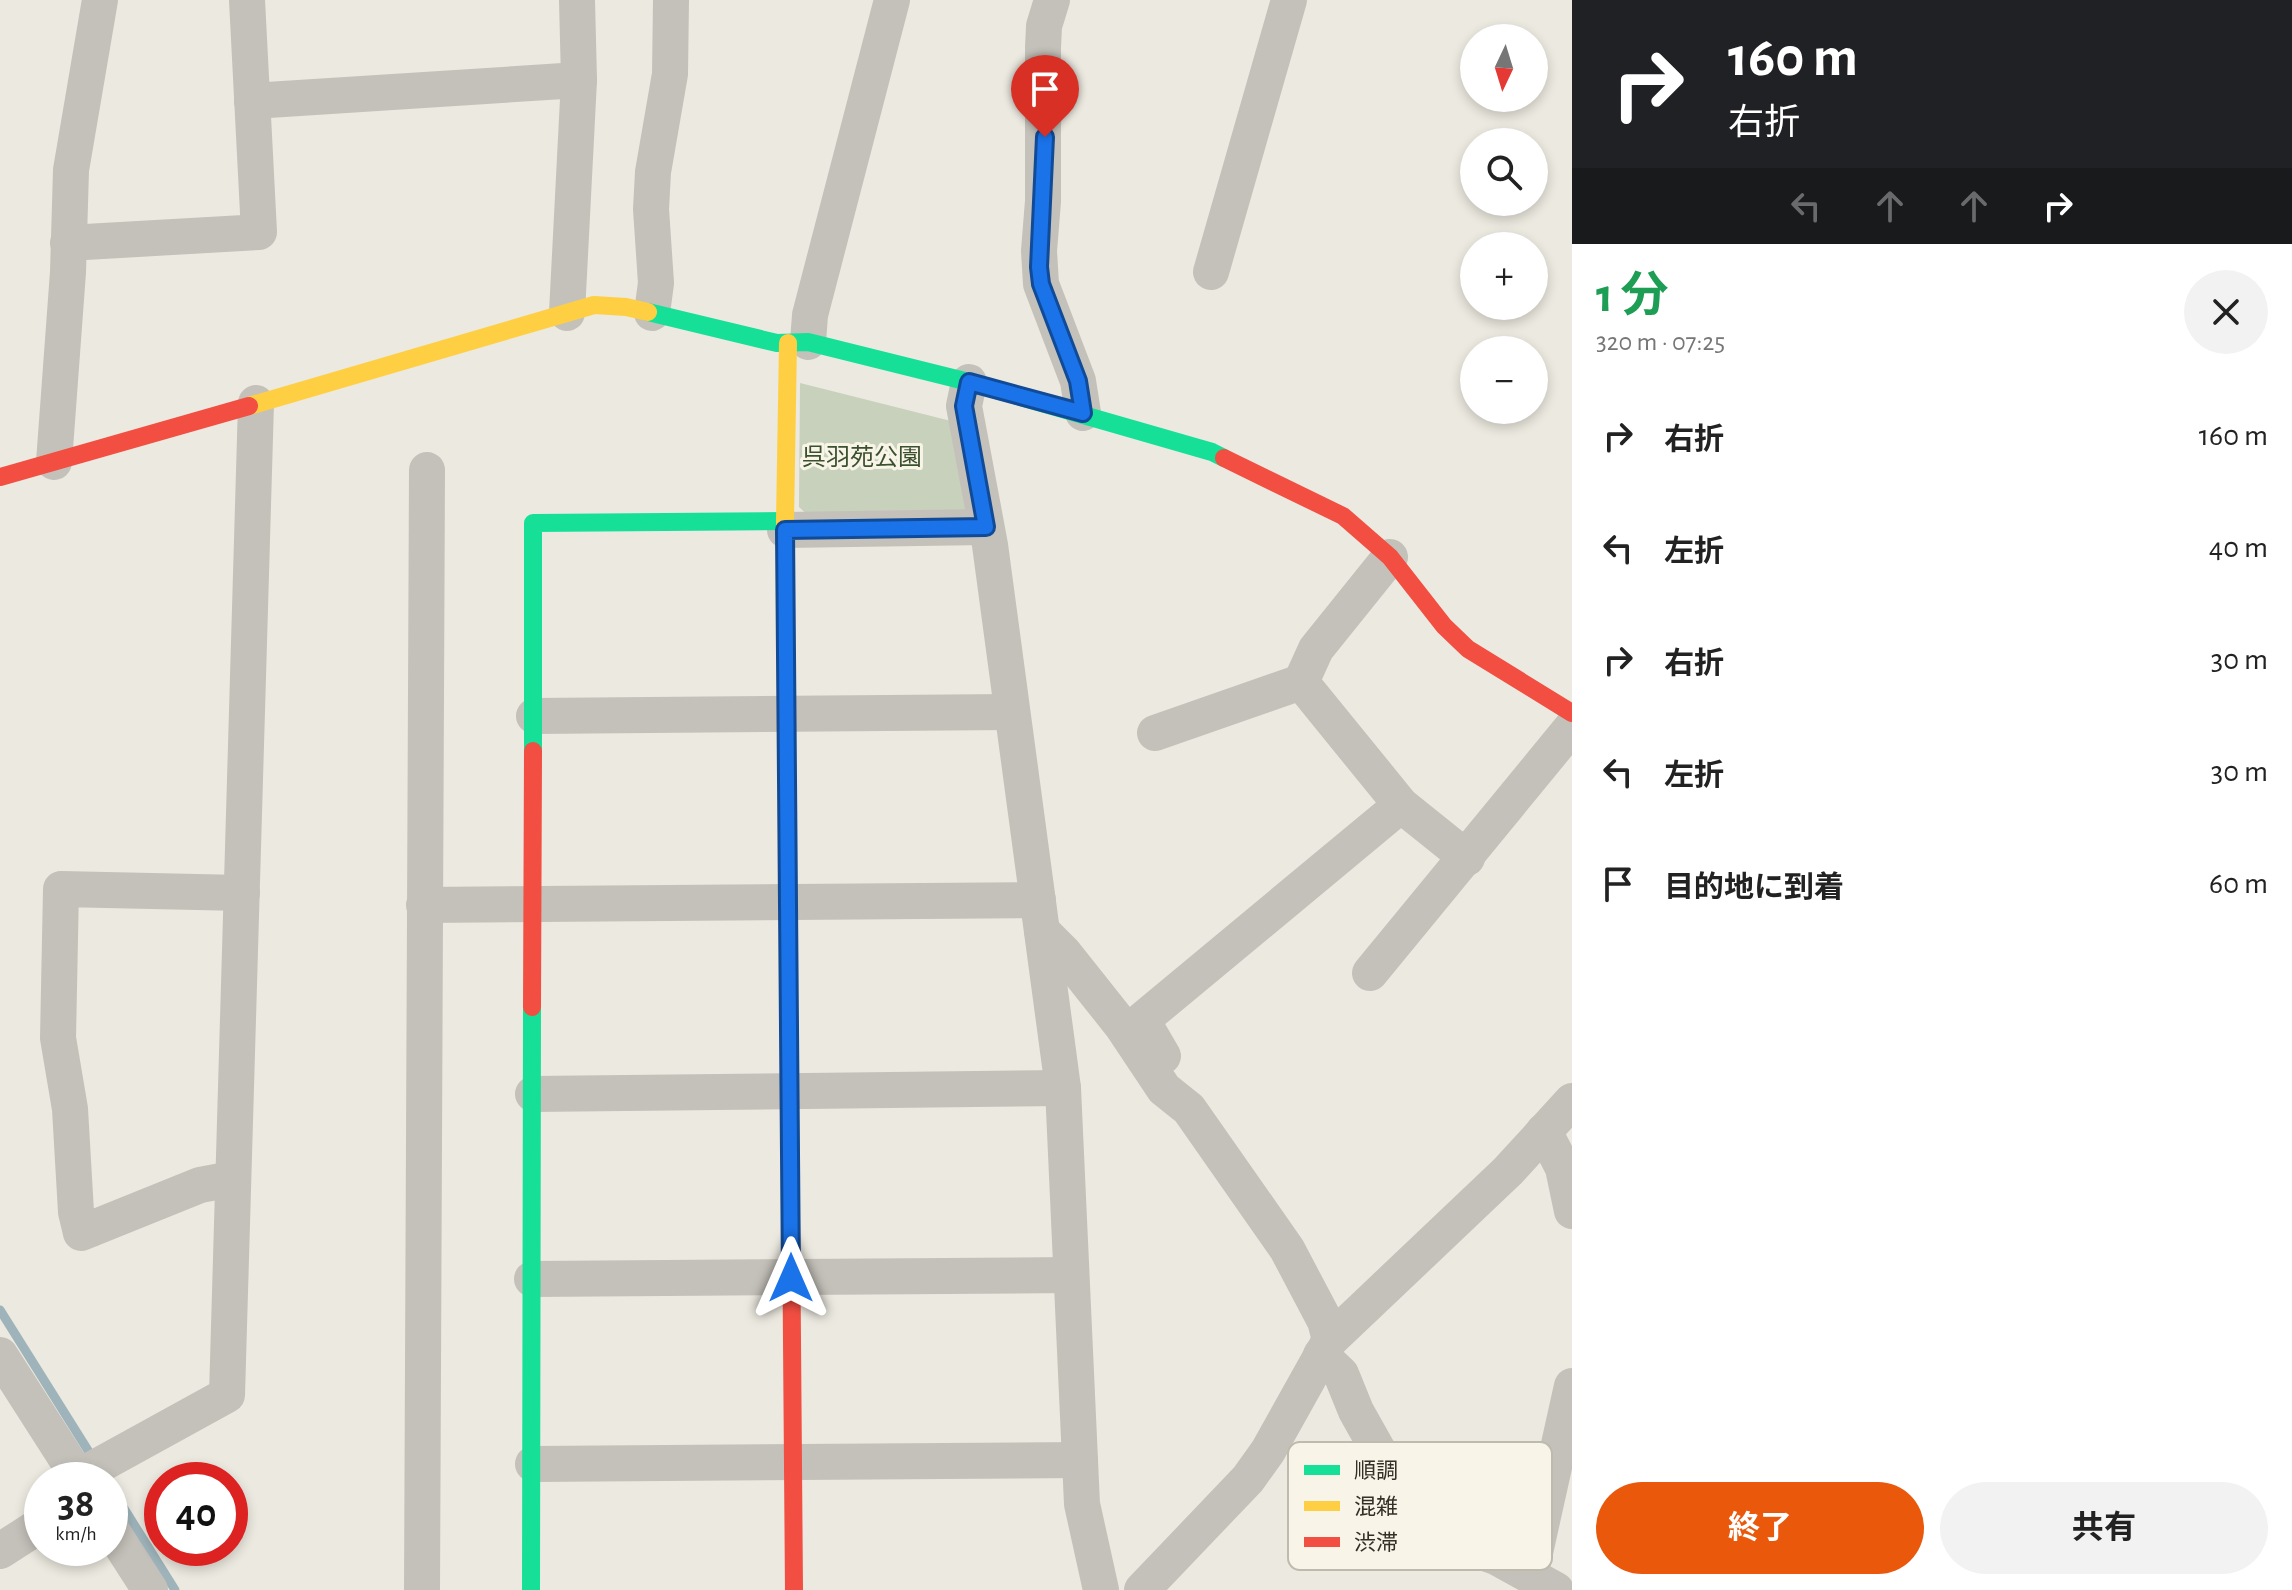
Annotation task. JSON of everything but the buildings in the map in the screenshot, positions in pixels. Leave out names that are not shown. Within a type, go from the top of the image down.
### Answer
[{"type":"street","points":[[54,462],[71,170],[100,0]]},
{"type":"street","points":[[68,243],[259,232],[247,0]]},
{"type":"street","points":[[567,313],[579,80],[577,0]]},
{"type":"street","points":[[652,313],[656,283],[651,209],[653,172],[670,74],[671,0]]},
{"type":"street","points":[[794,1590],[785,526],[798,342],[810,315],[892,0]]},
{"type":"street","points":[[1052,0],[1044,26],[1043,201],[1039,267],[1041,284],[1078,381],[1083,413]]},
{"type":"street","points":[[1211,272],[1289,0]]},
{"type":"street","points":[[252,101],[579,80]]},
{"type":"street","points":[[0,477],[594,305],[626,307],[777,343],[798,342],[969,382],[1212,452],[1343,516],[1390,557],[1444,626],[1468,649],[1572,713]]},
{"type":"street","points":[[969,382],[964,406],[986,527],[1063,1088],[1082,1504],[1101,1590]]},
{"type":"street","points":[[106,1462],[227,1395],[256,403]]},
{"type":"street","points":[[422,1590],[427,470]]},
{"type":"street","points":[[531,1590],[533,523],[986,527]]},
{"type":"street","points":[[1155,733],[1301,682],[1316,649],[1390,557]]},
{"type":"street","points":[[1301,682],[1401,805],[1467,858]]},
{"type":"street","points":[[534,716],[1011,712]]},
{"type":"street","points":[[1370,973],[1572,727]]},
{"type":"street","points":[[1189,1109],[1180,1081],[1142,1020],[1401,805]]},
{"type":"street","points":[[232,1179],[200,1185],[81,1233],[76,1212],[70,1109],[58,1038],[61,889],[242,893]]},
{"type":"street","points":[[424,905],[789,902],[1040,916]]},
{"type":"street","points":[[1040,916],[1064,953],[1122,1026],[1164,1089],[1189,1109],[1287,1249],[1325,1321],[1326,1347],[1373,1442]]},
{"type":"street","points":[[533,1094],[1063,1088]]},
{"type":"street","points":[[1142,1590],[1248,1479],[1268,1451],[1326,1347],[1508,1171],[1572,1101]]},
{"type":"street","points":[[1544,1131],[1563,1168],[1572,1211]]},
{"type":"street","points":[[532,1279],[1071,1275]]},
{"type":"street","points":[[0,1355],[80,1462]]},
{"type":"street","points":[[1552,1521],[1572,1386]]},
{"type":"street","points":[[533,1464],[1080,1460]]},
{"type":"street","points":[[0,1551],[24,1536]]},
{"type":"street","points":[[128,1556],[150,1590]]},
{"type":"street","points":[[1520,1570],[1543,1582]]},
{"type":"green space","name":"呉羽苑公園","points":[[800,383],[959,423],[975,511],[811,518],[799,507]]},
{"type":"waterway","points":[[0,1310],[94,1460]]},
{"type":"waterway","points":[[128,1515],[175,1590]]},
{"type":"traffic: fast","points":[[648,312],[777,343],[808,342],[969,382],[1224,458]]},
{"type":"traffic: fast","points":[[533,751],[533,523],[785,521]]},
{"type":"traffic: fast","points":[[786,683],[791,1216]]},
{"type":"traffic: fast","points":[[531,1590],[532,1007]]},
{"type":"traffic: slow","points":[[249,406],[594,305],[648,312]]},
{"type":"traffic: slow","points":[[786,683],[788,343]]},
{"type":"traffic: jam","points":[[0,477],[249,406]]},
{"type":"traffic: jam","points":[[1224,458],[1343,516],[1390,557],[1444,626],[1468,649],[1572,713]]},
{"type":"traffic: jam","points":[[532,1007],[533,751]]},
{"type":"traffic: jam","points":[[791,1216],[794,1590]]},
{"type":"route","points":[[791,1278],[785,530],[986,527],[964,406],[969,382],[1083,413],[1078,381],[1041,284],[1039,251],[1045,137]]}]
